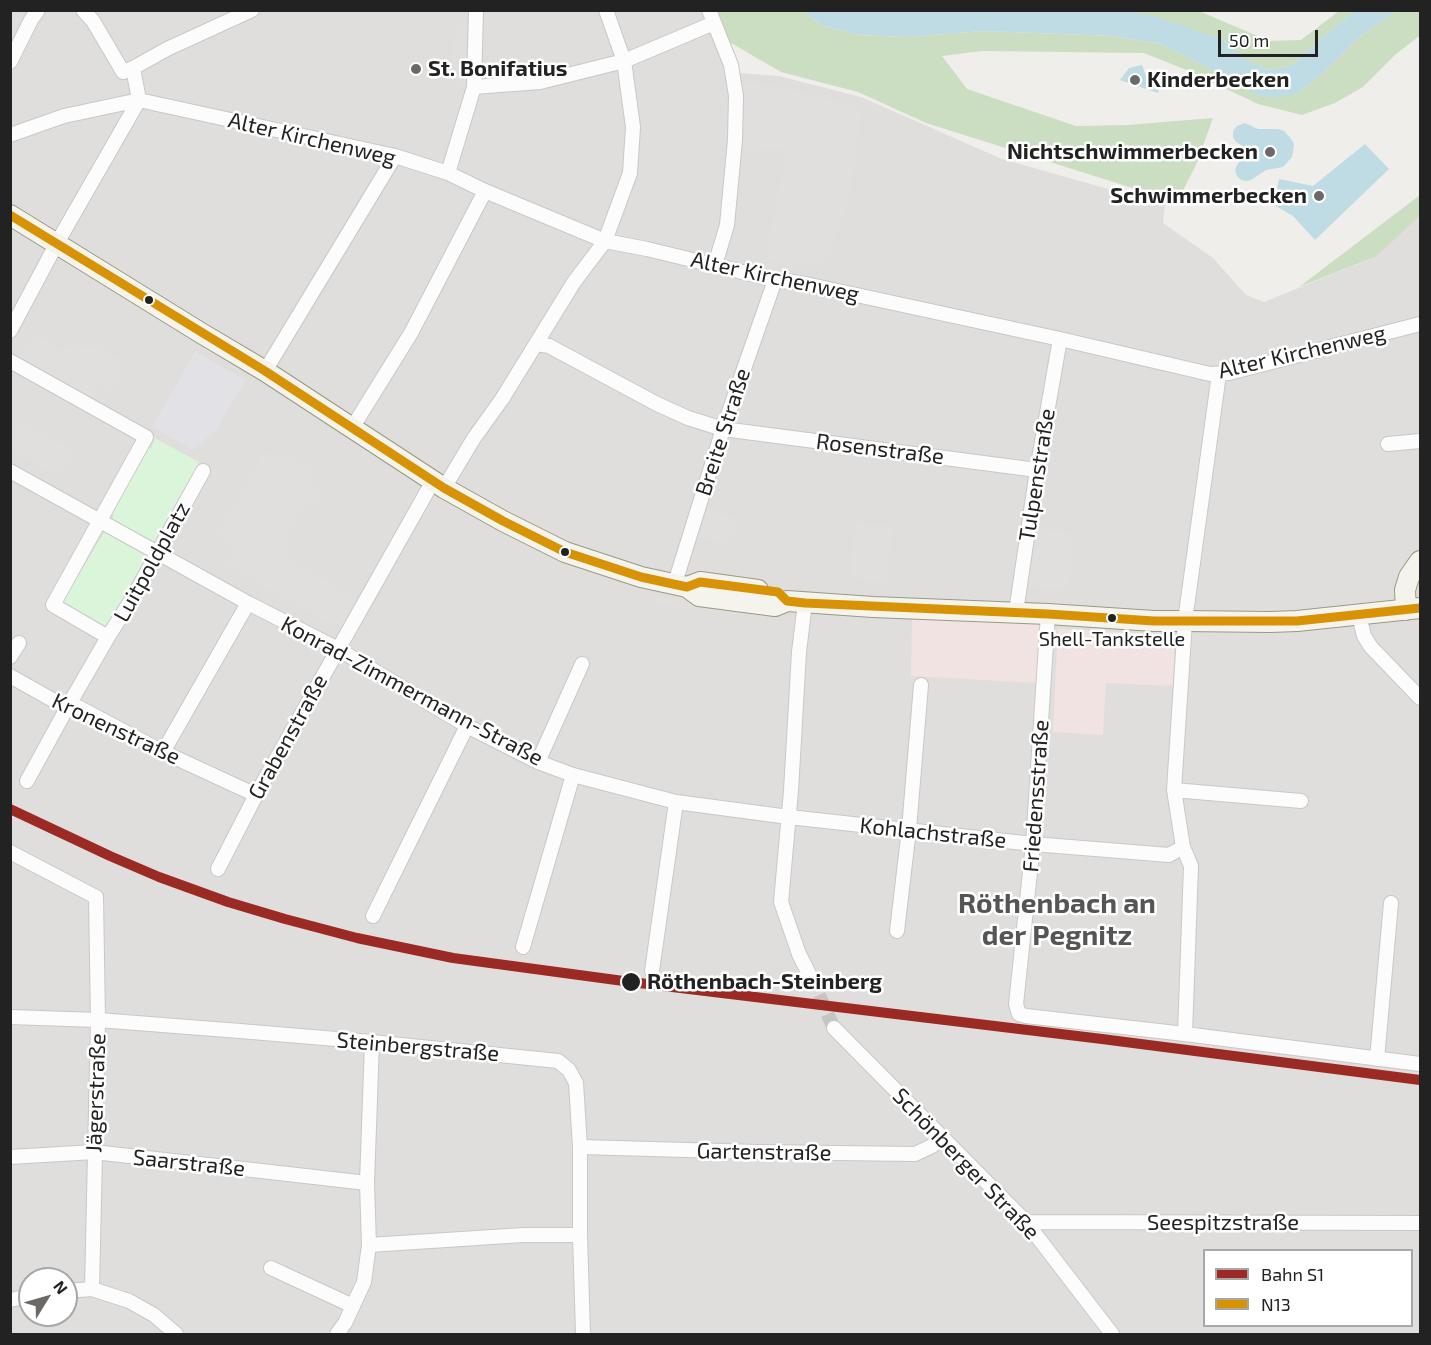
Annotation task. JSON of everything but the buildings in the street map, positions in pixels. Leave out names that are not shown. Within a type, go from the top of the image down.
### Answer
[{"type":"main road","points":[[10,215],[265,371],[438,485],[503,521],[565,552],[609,568],[681,586],[699,596],[775,606],[796,602],[1154,621],[1270,622],[1413,608],[1405,590],[1409,577],[1420,561]]},
{"type":"street","points":[[10,62],[38,10]]},
{"type":"street","points":[[83,10],[93,21],[123,72],[252,10]]},
{"type":"street","points":[[448,173],[474,87],[476,10]]},
{"type":"street","name":"Grabenstraße","points":[[218,869],[256,795],[338,650],[438,485],[501,399],[574,282],[605,241],[630,173],[633,127],[624,61],[606,10]]},
{"type":"street","points":[[474,87],[540,82],[624,61],[712,17],[731,65],[736,96],[735,140],[727,225],[715,265]]},
{"type":"street","points":[[10,332],[57,243],[139,100],[134,68]]},
{"type":"street","points":[[10,135],[64,116],[139,100]]},
{"type":"street","name":"Alter Kirchenweg","points":[[139,100],[395,156],[448,173],[485,191],[605,241],[775,280],[801,283],[1060,339],[1210,374],[1229,374],[1420,324]]},
{"type":"street","points":[[265,371],[395,156]]},
{"type":"street","points":[[352,428],[411,333],[485,191]]},
{"type":"street","name":"Breite Straße","points":[[681,586],[723,429],[775,280]]},
{"type":"street","name":"Tulpenstraße","points":[[1016,612],[1036,470],[1060,339]]},
{"type":"street","points":[[536,344],[549,346],[657,404],[688,418],[723,429]]},
{"type":"street","points":[[10,361],[146,437],[100,520]]},
{"type":"street","points":[[1219,374],[1185,621],[1174,790],[1183,848],[1191,866],[1185,1034],[1420,1064]]},
{"type":"street","name":"Rosenstraße","points":[[723,429],[1036,470]]},
{"type":"street","points":[[1388,444],[1420,441]]},
{"type":"street","name":"Konrad-Zimmermann-Straße","points":[[10,471],[248,603],[338,650],[467,726],[538,762],[573,775],[676,802],[789,817]]},
{"type":"street","name":"Luitpoldplatz","points":[[100,520],[53,605],[108,637],[135,594],[203,471]]},
{"type":"street","points":[[796,602],[799,652],[789,817],[781,902],[799,954],[810,976]]},
{"type":"street","points":[[163,752],[248,603]]},
{"type":"street","name":"Friedensstraße","points":[[1048,614],[1034,844],[1016,1004],[1019,1014],[1185,1034]]},
{"type":"street","points":[[1359,615],[1364,636],[1371,647],[1420,698]]},
{"type":"street","points":[[27,781],[108,637]]},
{"type":"street","points":[[10,657],[19,643]]},
{"type":"street","points":[[538,762],[582,664]]},
{"type":"street","name":"Kronenstraße","points":[[10,676],[67,708],[78,707],[163,752],[256,795]]},
{"type":"street","points":[[897,931],[909,830],[921,685]]},
{"type":"street","points":[[373,916],[467,726]]},
{"type":"street","points":[[523,947],[573,775]]},
{"type":"street","points":[[1174,790],[1301,801]]},
{"type":"street","points":[[652,971],[676,802]]},
{"type":"street","name":"Kohlachstraße","points":[[789,817],[1034,844],[1169,855],[1183,848]]},
{"type":"street","name":"Jägerstraße","points":[[10,852],[96,897],[98,1020],[92,1289]]},
{"type":"street","points":[[1377,1059],[1391,903]]},
{"type":"street","name":"Steinbergstraße","points":[[10,1017],[98,1020],[240,1030],[558,1061],[569,1070],[576,1083],[580,1147],[580,1235],[584,1335]]},
{"type":"street","name":"Schönberger Straße","points":[[834,1028],[1026,1222],[1112,1335]]},
{"type":"street","points":[[337,1335],[364,1282],[369,1245],[367,1183],[372,1042]]},
{"type":"street","name":"Gartenstraße","points":[[580,1147],[915,1154],[932,1146],[942,1137]]},
{"type":"street","name":"Saarstraße","points":[[10,1157],[94,1152],[367,1183]]},
{"type":"street","name":"Seespitzstraße","points":[[1026,1222],[1420,1223]]},
{"type":"street","points":[[369,1245],[523,1235],[580,1235]]},
{"type":"street","points":[[270,1268],[353,1306]]},
{"type":"street","points":[[78,1290],[92,1289],[129,1301],[154,1315],[176,1335]]},
{"type":"shaded area","points":[[10,11],[705,11],[727,72],[779,76],[861,97],[1002,159],[1165,205],[1163,223],[1213,258],[1246,295],[1264,302],[1377,256],[1420,216],[1420,1334],[11,1334]]},
{"type":"shaded area","points":[[472,24],[470,86],[457,86],[452,83],[451,77],[454,25]]},
{"type":"shaded area","points":[[742,82],[770,85],[862,108],[849,202],[830,252],[817,266],[765,261],[786,149],[746,150]]},
{"type":"shaded area","points":[[35,334],[60,349],[77,344],[85,349],[99,344],[122,360],[116,369],[121,374],[112,391],[99,385],[90,400],[20,359]]},
{"type":"shaded area","points":[[195,352],[246,380],[215,431],[193,450],[152,427]]},
{"type":"shaded area","points":[[21,422],[75,451],[61,478],[11,451],[11,441]]},
{"type":"shaded area","points":[[265,450],[276,457],[280,451],[314,470],[309,478],[317,482],[313,489],[320,494],[314,504],[307,500],[285,539],[292,543],[284,557],[358,599],[340,630],[225,564],[234,547],[216,536]]},
{"type":"shaded area","points":[[704,509],[739,519],[734,538],[731,538],[730,543],[695,536]]},
{"type":"shaded area","points":[[854,523],[893,526],[889,582],[850,579]]},
{"type":"shaded area","points":[[1036,528],[1075,534],[1068,590],[1029,587]]},
{"type":"shaded area","points":[[654,595],[778,611],[781,620],[657,604]]},
{"type":"shaded area","points":[[912,616],[1042,622],[1037,683],[911,676]]},
{"type":"shaded area","points":[[1058,629],[1175,635],[1173,686],[1106,683],[1103,735],[1053,732]]},
{"type":"green space","points":[[713,11],[802,11],[823,26],[861,35],[907,37],[983,31],[1112,36],[1161,44],[1199,63],[1298,93],[1325,72],[1357,39],[1396,11],[1420,11],[1420,37],[1396,54],[1363,87],[1335,103],[1302,115],[1258,104],[1144,53],[982,51],[942,56],[967,89],[1076,126],[1127,125],[1213,118],[1196,165],[1177,202],[926,123],[858,92],[781,72],[724,39]]},
{"type":"green space","points":[[1124,11],[1199,11],[1269,41],[1301,40],[1339,11],[1355,11],[1291,66],[1268,70],[1242,58],[1223,40]]},
{"type":"green space","points":[[1420,195],[1420,216],[1377,256],[1299,287]]},
{"type":"green space","points":[[155,438],[199,462],[105,630],[61,604],[114,516],[107,510],[143,445],[151,449]]},
{"type":"water","points":[[802,11],[1124,11],[1158,17],[1223,40],[1243,58],[1268,70],[1291,66],[1355,11],[1396,11],[1357,39],[1325,72],[1298,93],[1274,98],[1255,94],[1161,44],[1112,36],[983,31],[907,37],[861,35],[823,26]]},
{"type":"water","name":"Kinderbecken","points":[[1142,65],[1147,79],[1161,82],[1158,93],[1120,80],[1129,68]]},
{"type":"water","name":"Nichtschwimmerbecken","points":[[1245,123],[1258,129],[1278,129],[1289,136],[1294,146],[1292,157],[1283,167],[1266,170],[1246,181],[1237,176],[1235,170],[1245,155],[1245,151],[1244,147],[1233,137],[1233,131],[1237,126]]},
{"type":"water","name":"Schwimmerbecken","points":[[1365,144],[1389,169],[1315,240],[1293,216],[1274,205],[1279,179],[1313,186]]},
{"type":"tunnel","points":[[810,976],[834,1028]]},
{"type":"rail line","name":"S1","points":[[10,809],[159,877],[228,902],[357,938],[453,958],[1420,1080]]},
{"type":"transit line","name":"N13","points":[[10,215],[265,371],[444,488],[565,552],[641,577],[687,587],[700,582],[778,592],[787,601],[805,603],[1154,621],[1297,621],[1420,608]]},
{"type":"place","name":"St. Bonifatius","points":[[416,69]]},
{"type":"place","name":"Kinderbecken","points":[[1135,80]]},
{"type":"place","name":"Nichtschwimmerbecken","points":[[1270,152]]},
{"type":"place","name":"Schwimmerbecken","points":[[1319,196]]},
{"type":"place","name":"Shell-Tankstelle","points":[[1112,618]]},
{"type":"place","name":"Röthenbach-Steinberg","points":[[631,982]]},
{"type":"district","name":"Röthenbach an der Pegnitz","points":[[1057,920]]}]
